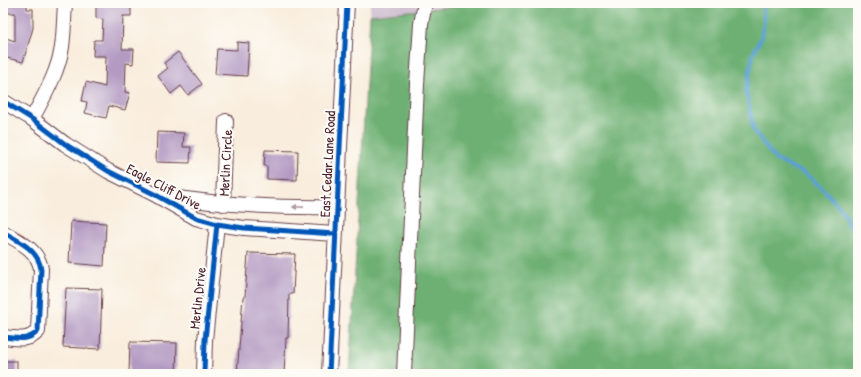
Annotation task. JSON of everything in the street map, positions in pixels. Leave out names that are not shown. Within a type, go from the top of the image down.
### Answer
[{"type":"street","points":[[32,118],[51,81],[58,62],[62,47],[65,3]]},
{"type":"street","name":"East Cedar Lane Road","points":[[329,374],[347,3]]},
{"type":"street","points":[[404,374],[416,84],[421,24],[425,3]]},
{"type":"street","name":"Eagle Cliff Drive","points":[[3,101],[32,118],[65,144],[108,171],[154,194],[196,218],[217,224],[244,228],[335,234]]},
{"type":"street","name":"Merlin Circle","points":[[223,204],[226,121]]},
{"type":"street","name":"Eagle Cliff Drive","points":[[154,194],[196,201],[247,206],[337,207]]},
{"type":"street","name":"Merlin Drive","points":[[204,374],[205,340],[217,224]]},
{"type":"street","points":[[3,232],[36,254],[40,262],[41,269],[38,331],[32,338],[28,339],[3,337]]},
{"type":"shaded area","points":[[370,3],[467,3],[459,6],[370,15]]},
{"type":"green space","points":[[467,3],[858,3],[858,374],[349,374],[370,15],[459,6]]},
{"type":"building","points":[[3,3],[27,3],[27,9],[33,9],[33,28],[23,62],[3,57],[3,37],[15,41],[15,13],[3,13]]},
{"type":"building","points":[[96,4],[131,6],[131,16],[123,16],[122,49],[134,49],[133,64],[126,63],[125,92],[130,93],[125,110],[109,106],[106,118],[85,113],[87,102],[82,101],[86,82],[105,87],[106,56],[93,56],[94,40],[102,40],[103,19],[96,18]]},
{"type":"building","points":[[237,42],[249,43],[247,76],[215,74],[217,49],[237,50]]},
{"type":"building","points":[[178,52],[202,84],[188,95],[181,86],[171,94],[158,76],[168,68],[164,63]]},
{"type":"building","points":[[157,132],[184,133],[183,147],[191,147],[190,163],[156,162]]},
{"type":"building","points":[[265,150],[298,151],[297,180],[267,179],[267,166],[264,166]]},
{"type":"building","points":[[71,221],[106,223],[104,266],[69,263]]},
{"type":"building","points":[[248,253],[295,254],[293,294],[289,294],[288,338],[286,338],[284,374],[237,374]]},
{"type":"building","points":[[66,288],[102,289],[100,349],[63,347]]},
{"type":"building","points":[[130,342],[177,343],[176,374],[129,374]]},
{"type":"building","points":[[3,361],[17,361],[17,374],[3,374]]},
{"type":"waterway","points":[[763,3],[764,21],[761,38],[753,54],[746,91],[754,131],[776,160],[806,174],[823,189],[841,209],[851,228],[858,237]]},
{"type":"cycle path","points":[[329,374],[347,3]]},
{"type":"cycle path","points":[[3,101],[32,119],[65,144],[108,171],[154,194],[196,218],[217,224],[244,228],[335,234]]},
{"type":"cycle path","points":[[204,374],[205,340],[217,224]]},
{"type":"cycle path","points":[[3,232],[21,242],[32,251],[36,256],[41,269],[38,331],[26,338],[3,337]]}]
